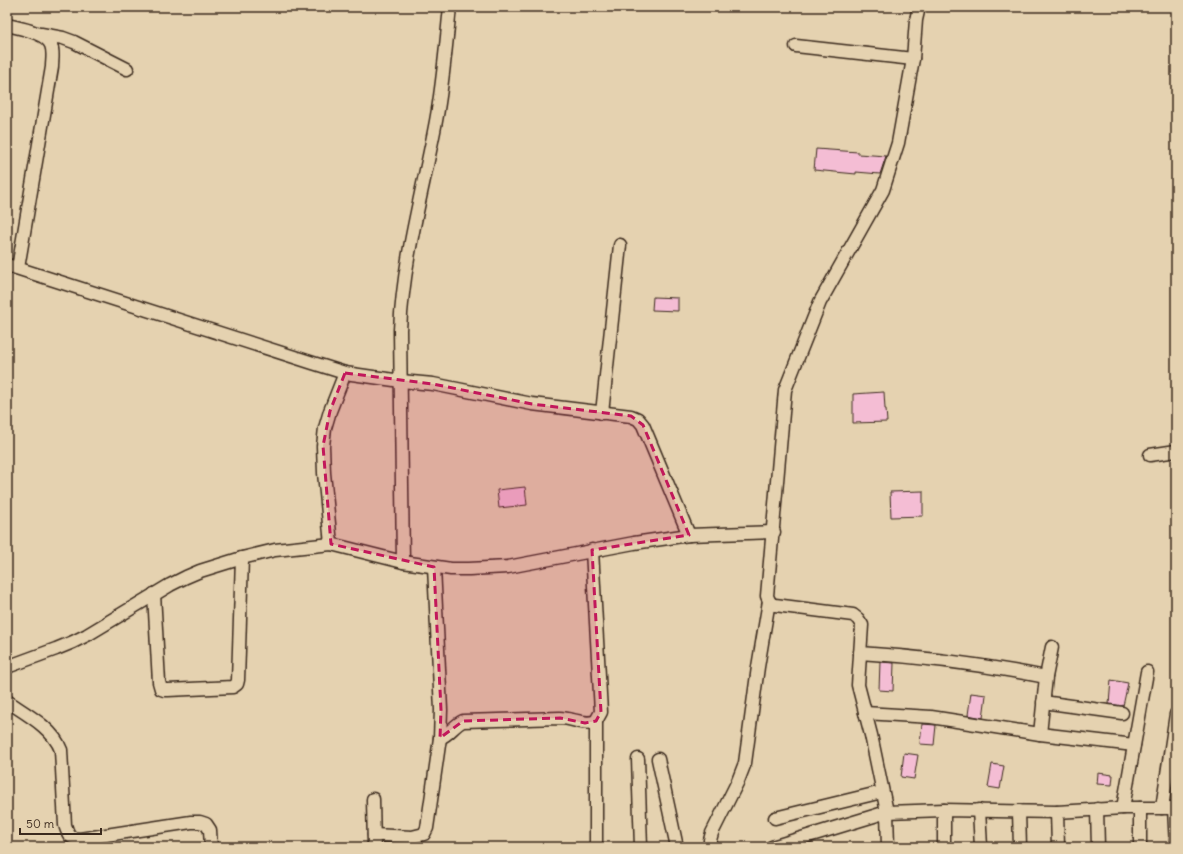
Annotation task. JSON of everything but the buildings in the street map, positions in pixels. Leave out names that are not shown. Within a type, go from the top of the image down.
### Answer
[{"type":"street","points":[[403,562],[400,330],[403,289],[441,92],[450,7]]},
{"type":"street","points":[[710,847],[712,833],[738,781],[744,763],[769,601],[768,596],[785,390],[820,302],[883,190],[898,143],[913,58],[916,20],[919,7]]},
{"type":"street","points":[[7,25],[63,38],[127,69]]},
{"type":"street","points":[[38,33],[49,41],[53,53],[52,67],[12,266],[345,373],[433,384],[532,404],[631,416],[638,419],[643,425],[689,536]]},
{"type":"street","points":[[796,46],[913,58]]},
{"type":"street","points":[[602,413],[620,245]]},
{"type":"street","points":[[331,544],[324,473],[323,446],[325,428],[330,411],[345,373]]},
{"type":"street","points":[[1150,454],[1176,450]]},
{"type":"street","points":[[7,667],[73,642],[170,585],[200,571],[275,550],[331,544],[403,562],[434,567],[451,569],[508,567],[634,542],[689,536],[774,532]]},
{"type":"street","points":[[592,550],[601,712],[596,721],[596,847]]},
{"type":"street","points":[[154,594],[159,682],[161,689],[233,687],[237,684],[238,680],[242,558]]},
{"type":"street","points":[[373,799],[374,841],[412,837],[424,834],[427,828],[440,738],[442,710],[434,567]]},
{"type":"street","points":[[769,601],[771,604],[775,605],[852,615],[862,625],[858,685],[871,735],[887,812],[884,846]]},
{"type":"street","points":[[1040,734],[1046,677],[1052,647]]},
{"type":"street","points":[[860,653],[908,656],[1008,670],[1046,677]]},
{"type":"street","points":[[1123,808],[1147,672]]},
{"type":"street","points":[[7,701],[42,726],[58,743],[61,750],[65,825],[68,834],[74,839],[191,822],[200,822],[206,824],[210,830],[211,847]]},
{"type":"street","points":[[1043,702],[1122,713]]},
{"type":"street","points":[[865,713],[931,717],[1040,734],[1134,745]]},
{"type":"street","points":[[1176,714],[1171,808],[1176,847]]},
{"type":"street","points":[[440,738],[445,736],[463,721],[567,718],[585,723],[596,721]]},
{"type":"street","points":[[638,759],[641,847]]},
{"type":"street","points":[[658,759],[676,847]]},
{"type":"street","points":[[775,818],[882,792]]},
{"type":"street","points":[[772,847],[887,812],[979,810],[1057,812],[1123,808],[1171,808]]},
{"type":"street","points":[[1140,808],[1140,847]]},
{"type":"street","points":[[1097,809],[1098,847]]},
{"type":"street","points":[[944,810],[944,847]]},
{"type":"street","points":[[979,810],[981,847]]},
{"type":"street","points":[[1019,811],[1020,847]]},
{"type":"street","points":[[1057,812],[1058,847]]},
{"type":"highlighted area","points":[[345,373],[433,384],[532,404],[631,416],[643,425],[689,535],[592,550],[601,712],[596,721],[585,723],[560,718],[463,721],[440,738],[441,710],[434,567],[331,544],[323,446],[330,411]]}]
